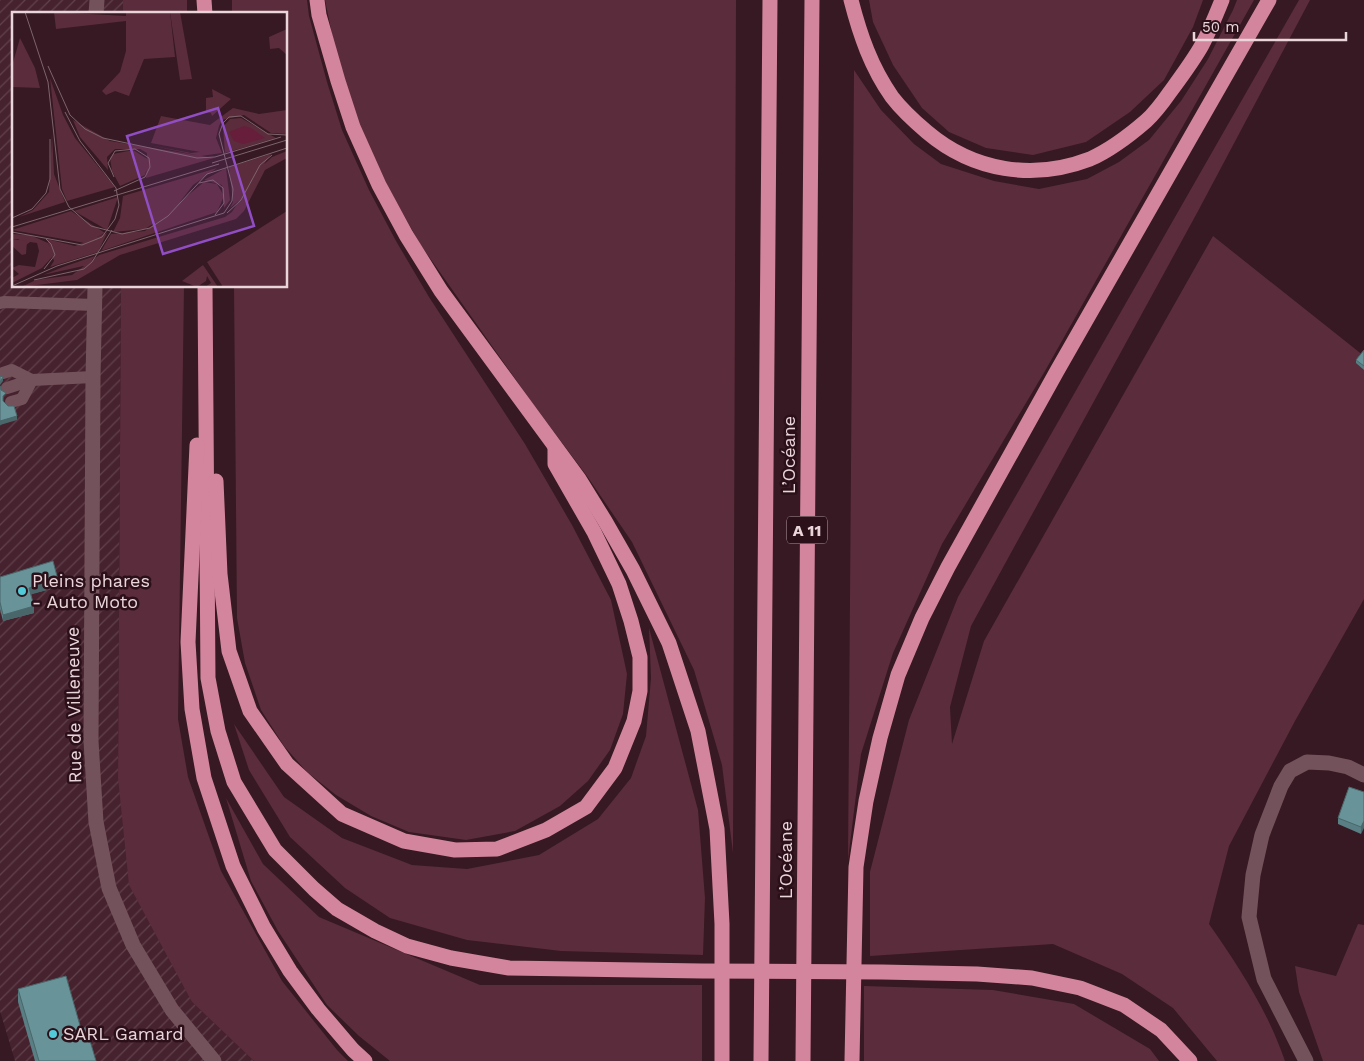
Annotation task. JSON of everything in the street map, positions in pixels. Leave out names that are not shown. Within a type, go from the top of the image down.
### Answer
[{"type":"highway","points":[[316,0],[353,127],[379,185],[406,236],[441,291],[579,479],[633,570],[669,643],[698,731],[717,829],[722,924],[722,1061]]},
{"type":"highway","name":"L’Océane","points":[[761,1061],[770,0]]},
{"type":"highway","name":"L’Océane","points":[[803,1061],[812,0]]},
{"type":"highway","points":[[851,0],[864,45],[884,83],[904,112],[954,152],[985,164],[1005,169],[1024,170],[1056,168],[1091,158],[1147,120],[1187,69],[1202,45],[1222,0]]},
{"type":"highway","points":[[852,1061],[856,867],[866,800],[880,738],[898,675],[922,618],[948,567],[1269,0]]},
{"type":"highway","points":[[205,288],[220,574],[229,651],[250,711],[287,764],[342,814],[404,841],[455,850],[497,849],[546,830],[586,808],[615,768],[634,721],[640,691],[640,657],[631,621],[618,584],[594,532],[555,464],[555,447]]},
{"type":"highway","points":[[205,288],[208,678],[218,731],[234,782],[275,850],[337,909],[375,931],[408,946],[451,958],[509,968],[882,972],[977,974],[1032,978],[1080,988],[1124,1005],[1161,1030],[1190,1061]]},
{"type":"highway","points":[[205,288],[188,642],[192,708],[204,778],[233,866],[264,928],[290,971],[318,1009],[353,1050],[365,1061]]},
{"type":"street","name":"Rue de Villeneuve","points":[[95,288],[91,741],[96,822],[109,888],[133,945],[172,1010],[214,1061]]},
{"type":"street","points":[[1306,1061],[1264,979],[1249,917],[1256,859],[1262,834],[1281,786],[1290,771],[1307,762],[1329,763],[1348,767],[1364,775]]},
{"type":"lane","points":[[0,303],[95,305]]},
{"type":"lane","points":[[3,373],[12,370],[32,380]]},
{"type":"lane","points":[[7,388],[32,380],[93,377]]},
{"type":"lane","points":[[11,402],[22,399],[32,380]]},
{"type":"shaded area","points":[[0,0],[123,0],[123,12],[12,12],[12,288],[121,288],[118,778],[192,1002],[254,1061],[15,1061],[0,1011]]},
{"type":"shaded area","points":[[123,0],[187,0],[187,12],[123,12]]},
{"type":"shaded area","points":[[232,0],[307,0],[309,16],[342,130],[369,190],[429,297],[525,444],[572,525],[611,600],[627,674],[623,714],[610,750],[588,781],[560,806],[515,831],[466,840],[409,832],[371,816],[336,795],[307,772],[284,746],[261,710],[245,663],[237,618],[234,288],[288,288],[288,12],[232,12]]},
{"type":"shaded area","points":[[325,0],[736,0],[733,853],[722,765],[694,670],[632,542],[587,476],[533,404],[420,244],[389,189],[356,118],[334,44]]},
{"type":"shaded area","points":[[869,0],[1203,0],[1193,27],[1164,80],[1130,112],[1086,142],[1033,155],[986,148],[949,132],[922,108],[893,65],[873,22]]},
{"type":"shaded area","points":[[1237,0],[1254,0],[1045,371],[942,544],[893,653],[861,754],[848,860],[854,70],[881,110],[914,144],[941,164],[994,181],[1039,189],[1087,179],[1119,162],[1149,140],[1181,101],[1208,59]]},
{"type":"shaded area","points":[[1299,0],[1310,0],[1197,213],[971,626],[950,707],[952,744],[984,641],[1213,236],[1364,356],[1364,599],[1295,721],[1229,846],[1209,924],[1242,973],[1261,1007],[1285,1061],[1217,1061],[1173,1008],[1122,974],[1053,944],[870,956],[870,872],[909,720],[958,597]]},
{"type":"shaded area","points":[[121,288],[184,288],[178,719],[188,777],[221,871],[282,981],[348,1061],[254,1061],[192,1002],[129,885],[118,778]]},
{"type":"shaded area","points":[[649,628],[698,810],[705,898],[703,955],[561,951],[467,940],[390,918],[345,888],[290,837],[249,770],[234,724],[284,797],[342,838],[412,865],[467,869],[539,855],[598,819],[631,778],[646,736],[651,678]]},
{"type":"shaded area","points":[[226,798],[263,864],[319,917],[480,985],[702,985],[702,1061],[390,1061],[359,1036],[327,1005],[278,931],[251,881]]},
{"type":"shaded area","points":[[1358,924],[1364,925],[1364,1061],[1323,1061],[1299,992],[1295,966],[1336,976]]},
{"type":"shaded area","points":[[864,986],[993,990],[1074,1004],[1150,1049],[1159,1061],[864,1061]]},
{"type":"building","points":[[1364,350],[1364,366],[1356,360]]},
{"type":"building","points":[[0,386],[1,390],[6,393],[3,396],[3,401],[8,406],[14,406],[17,416],[0,421]]},
{"type":"building","name":"Pleins phares - Auto Moto","points":[[53,561],[58,580],[29,588],[34,606],[3,615],[0,602],[0,577]]},
{"type":"building","points":[[1349,787],[1364,792],[1364,821],[1361,827],[1338,818]]},
{"type":"building","points":[[66,976],[81,1029],[86,1027],[96,1061],[39,1061],[18,989]]},
{"type":"place","name":"Pleins phares - Auto Moto","points":[[22,591]]},
{"type":"place","name":"SARL Gamard","points":[[53,1034]]}]
